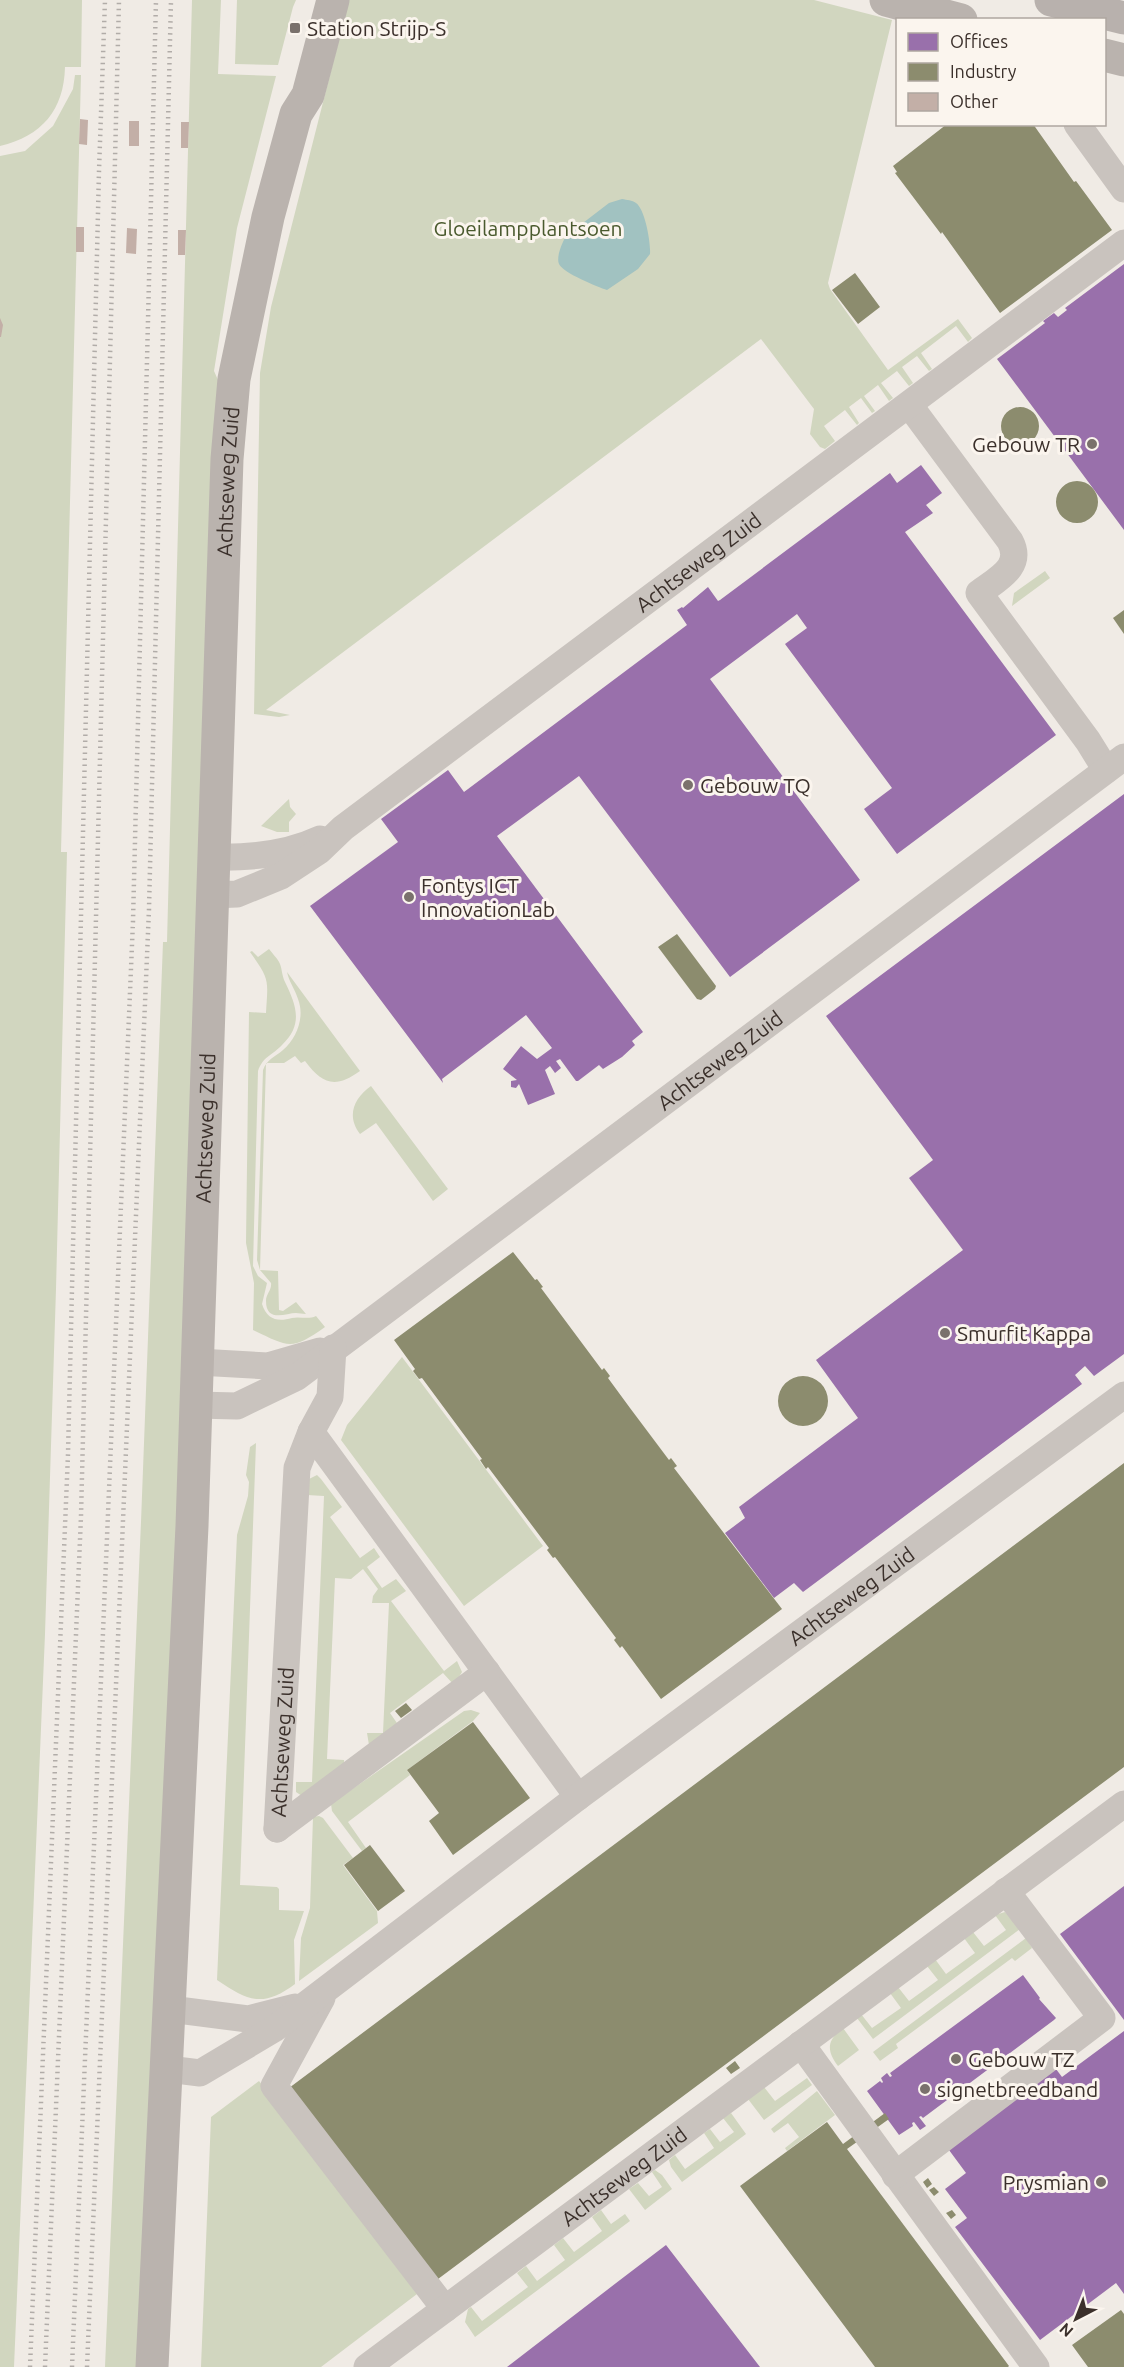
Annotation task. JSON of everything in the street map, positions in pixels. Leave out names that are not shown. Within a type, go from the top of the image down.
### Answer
[{"type":"main road","points":[[1051,0],[1124,18]]},
{"type":"street","name":"Achtseweg Zuid","points":[[296,114],[294,92],[314,0]]},
{"type":"street","name":"Achtseweg Zuid","points":[[152,2367],[168,2069],[198,1362],[225,486],[234,379],[268,217],[296,114],[308,95],[333,0]]},
{"type":"street","points":[[886,0],[954,18]]},
{"type":"street","points":[[1106,56],[1124,60]]},
{"type":"street","points":[[1078,126],[1124,189]]},
{"type":"street","name":"Achtseweg Zuid","points":[[213,895],[237,894],[281,876],[319,851],[343,828],[910,406],[1124,243]]},
{"type":"street","name":"Achtseweg Zuid","points":[[196,1405],[237,1406],[297,1377],[333,1347],[1115,763],[1088,741],[979,593],[1013,564],[1015,551],[1010,541],[910,406]]},
{"type":"street","name":"Achtseweg Zuid","points":[[214,857],[237,858],[300,849],[343,828]]},
{"type":"street","name":"Achtseweg Zuid","points":[[198,1362],[268,1366],[333,1347]]},
{"type":"street","name":"Achtseweg Zuid","points":[[333,1347],[330,1398],[311,1432],[297,1468],[277,1829],[487,1672]]},
{"type":"street","name":"Achtseweg Zuid","points":[[168,2069],[200,2073],[274,2030],[578,1797],[1124,1395]]},
{"type":"street","points":[[311,1432],[578,1797]]},
{"type":"street","name":"Achtseweg Zuid","points":[[368,2367],[1124,1804]]},
{"type":"street","points":[[895,2175],[1102,2018],[1006,1891]]},
{"type":"street","name":"Achtseweg Zuid","points":[[170,2009],[248,2019],[317,1998]]},
{"type":"street","name":"Achtseweg Zuid","points":[[317,1998],[274,2086],[445,2309]]},
{"type":"street","points":[[801,2044],[1036,2367]]},
{"type":"green space","points":[[0,0],[82,0],[81,67],[65,67],[64,82],[55,108],[39,128],[0,146]]},
{"type":"green space","points":[[192,0],[221,0],[218,74],[276,76],[237,228],[214,371],[218,380],[196,1124],[144,2367],[105,2367],[163,942],[167,942]]},
{"type":"green space","points":[[237,0],[296,0],[278,65],[235,64]]},
{"type":"green space","name":"Gloeilampplantsoen","points":[[349,0],[814,0],[892,20],[828,283],[888,370],[958,319],[972,338],[968,342],[956,326],[921,353],[932,369],[929,371],[917,356],[902,367],[913,383],[909,386],[897,371],[881,383],[893,398],[889,401],[878,385],[864,396],[875,411],[872,413],[861,398],[849,407],[859,423],[857,425],[845,410],[824,426],[835,441],[825,449],[820,447],[810,434],[814,409],[761,339],[266,710],[290,715],[279,717],[254,714],[260,373],[271,307]]},
{"type":"green space","points":[[75,75],[81,75],[61,852],[67,852],[45,1634],[14,2367],[0,2367],[0,156],[25,151],[53,126],[73,89]]},
{"type":"green space","points":[[1045,571],[1050,578],[1012,606],[1014,593]]},
{"type":"green space","points":[[289,799],[290,807],[296,814],[289,822],[289,832],[277,832],[261,826]]},
{"type":"green space","points":[[269,949],[280,964],[295,1007],[296,1022],[289,1037],[265,1059],[258,1071],[253,1266],[258,1276],[267,1283],[262,1304],[270,1317],[282,1320],[316,1316],[325,1327],[304,1340],[290,1344],[253,1330],[254,1283],[246,1243],[249,1012],[266,1013],[267,993],[264,975],[250,952],[252,951],[258,957]]},
{"type":"green space","points":[[287,972],[360,1071],[336,1082],[323,1079],[305,1061],[301,1063],[295,1056],[284,1063],[267,1063],[292,1040],[300,1020],[300,1006]]},
{"type":"green space","points":[[266,1064],[260,1270],[257,1260],[263,1070]]},
{"type":"green space","points":[[371,1086],[448,1189],[433,1201],[376,1123],[360,1134],[356,1127],[353,1114],[356,1102]]},
{"type":"green space","points":[[260,1270],[278,1271],[279,1310],[283,1311],[296,1302],[306,1314],[277,1315],[269,1312],[266,1301],[271,1283]]},
{"type":"green space","points":[[402,1357],[543,1546],[464,1606],[341,1440],[347,1425]]},
{"type":"green space","points":[[256,1443],[240,1885],[277,1887],[279,1889],[279,1910],[304,1911],[294,1940],[295,1984],[284,1992],[264,1999],[247,1997],[217,1980],[237,1535],[248,1496],[249,1482],[246,1475],[250,1447]]},
{"type":"green space","points":[[317,1475],[342,1507],[330,1517],[360,1558],[374,1548],[380,1557],[367,1567],[382,1588],[396,1579],[406,1591],[391,1601],[444,1671],[457,1661],[462,1672],[454,1685],[443,1673],[390,1713],[399,1726],[369,1745],[367,1733],[383,1733],[389,1603],[372,1603],[373,1596],[378,1589],[363,1569],[351,1579],[335,1578],[327,1759],[344,1760],[344,1763],[302,1796],[296,1792],[296,1782],[312,1782],[324,1496],[307,1495],[309,1479]]},
{"type":"green space","points":[[471,1710],[480,1713],[473,1721],[407,1770],[410,1775],[348,1822],[366,1848],[362,1851],[332,1811],[331,1804],[464,1711]]},
{"type":"green space","points":[[313,1817],[323,1818],[353,1858],[343,1865],[377,1911],[378,1923],[299,1981],[301,1938],[310,1908]]},
{"type":"green space","points":[[1005,1912],[1020,1929],[873,2039],[857,2018],[861,2014],[872,2028],[901,2008],[890,1993],[898,1987],[909,2001],[938,1980],[927,1966],[935,1959],[946,1974],[975,1953],[964,1938],[973,1932],[984,1946],[1006,1930],[995,1915]]},
{"type":"green space","points":[[1026,1938],[1032,1948],[1015,1961],[1012,1958],[896,2044],[898,2048],[880,2061],[873,2052]]},
{"type":"green space","points":[[843,2028],[859,2050],[838,2066],[831,2055],[830,2045]]},
{"type":"green space","points":[[807,2078],[812,2085],[764,2120],[748,2099],[764,2087],[775,2101]]},
{"type":"green space","points":[[259,2081],[417,2294],[321,2367],[201,2367],[211,2117]]},
{"type":"green space","points":[[817,2091],[835,2115],[787,2151],[785,2148],[799,2137],[788,2123],[774,2133],[771,2129]]},
{"type":"green space","points":[[731,2113],[746,2134],[682,2182],[671,2167],[669,2160],[675,2155],[685,2169],[714,2148],[704,2133],[710,2129],[720,2142],[734,2132],[723,2118]]},
{"type":"green space","points":[[655,2170],[662,2175],[672,2189],[645,2210],[629,2189],[638,2183],[649,2196],[662,2187],[652,2172]]},
{"type":"green space","points":[[601,2210],[611,2224],[625,2214],[630,2221],[475,2337],[465,2322],[468,2309],[471,2307],[482,2321],[528,2287],[517,2273],[526,2266],[537,2281],[565,2260],[554,2245],[563,2238],[574,2252],[602,2231],[592,2217]]},
{"type":"water","points":[[622,199],[639,206],[645,219],[650,254],[638,269],[607,290],[562,268],[558,261],[559,254],[566,236],[609,203]]},
{"type":"building: Offices","name":"Gebouw TR","points":[[1124,264],[1124,530],[997,359],[1045,323],[1043,321],[1054,313],[1058,317],[1067,310],[1065,308]]},
{"type":"building: Offices","name":"Gebouw TQ","points":[[921,465],[942,493],[926,505],[933,513],[905,532],[1056,735],[897,854],[864,809],[892,788],[785,644],[807,628],[797,614],[710,679],[860,880],[730,977],[579,776],[497,836],[643,1032],[632,1041],[635,1045],[622,1057],[603,1069],[599,1065],[578,1081],[560,1059],[556,1061],[561,1068],[555,1073],[550,1066],[545,1070],[555,1094],[528,1105],[519,1084],[516,1088],[511,1087],[511,1081],[517,1080],[503,1069],[521,1046],[537,1059],[552,1048],[526,1015],[442,1079],[443,1083],[310,906],[398,842],[381,819],[448,770],[464,792],[687,625],[677,610],[683,608],[708,587],[718,601],[720,600],[890,473],[897,483]]},
{"type":"building: Offices","points":[[1124,794],[1124,1354],[1094,1376],[1085,1366],[1075,1375],[1082,1384],[803,1592],[794,1583],[774,1598],[725,1533],[745,1518],[739,1507],[858,1418],[816,1360],[963,1250],[909,1178],[933,1160],[826,1016]]},
{"type":"building: Offices","points":[[1124,1886],[1124,2020],[1060,1934]]},
{"type":"building: Offices","name":"Gebouw TZ","points":[[1023,1975],[1039,1999],[1056,2018],[923,2118],[919,2117],[926,2126],[920,2130],[914,2122],[913,2126],[899,2135],[867,2091],[880,2081],[882,2083],[881,2078],[887,2073],[890,2077],[892,2076],[890,2073]]},
{"type":"building: Offices","points":[[1124,2031],[1124,2294],[1116,2283],[1040,2340],[955,2227],[967,2218],[945,2189],[966,2173],[949,2150],[1056,2069],[1062,2077]]},
{"type":"building: Offices","points":[[666,2245],[760,2367],[507,2367],[620,2280]]},
{"type":"building: Industry","points":[[944,126],[1034,126],[1112,230],[1000,313],[942,232],[941,234],[895,173],[897,172],[893,166]]},
{"type":"building: Industry","points":[[855,273],[880,307],[858,324],[832,290]]},
{"type":"building: Industry","points":[[1020,407],[1034,412],[1039,426],[1034,440],[1020,445],[1006,440],[1001,426],[1006,412]]},
{"type":"building: Industry","points":[[1077,481],[1092,487],[1098,502],[1092,517],[1077,523],[1062,517],[1056,502],[1062,487]]},
{"type":"building: Industry","points":[[1124,610],[1124,634],[1113,618]]},
{"type":"building: Industry","points":[[677,934],[716,986],[701,1000],[697,999],[658,947]]},
{"type":"building: Industry","points":[[513,1252],[535,1280],[537,1279],[543,1287],[541,1288],[602,1370],[604,1368],[610,1376],[608,1378],[630,1408],[669,1460],[671,1458],[677,1466],[674,1468],[782,1609],[661,1699],[622,1646],[620,1648],[614,1640],[616,1638],[555,1557],[553,1558],[547,1550],[549,1548],[488,1467],[486,1469],[480,1460],[482,1459],[422,1378],[419,1379],[413,1371],[415,1369],[394,1340]]},
{"type":"building: Industry","points":[[803,1376],[817,1380],[824,1387],[828,1401],[824,1415],[817,1422],[803,1426],[789,1422],[782,1415],[778,1401],[782,1387],[789,1380]]},
{"type":"building: Industry","points":[[1124,1463],[1124,1767],[430,2285],[285,2091]]},
{"type":"building: Industry","points":[[406,1703],[412,1710],[401,1718],[395,1711]]},
{"type":"building: Industry","points":[[473,1722],[530,1798],[453,1855],[429,1821],[439,1813],[407,1770]]},
{"type":"building: Industry","points":[[370,1845],[405,1891],[378,1911],[344,1865]]},
{"type":"building: Industry","points":[[735,2061],[740,2068],[731,2074],[726,2068]]},
{"type":"building: Industry","points":[[885,2113],[889,2119],[847,2149],[1008,2367],[875,2367],[740,2186],[827,2122],[843,2144]]},
{"type":"building: Industry","points":[[928,2178],[932,2184],[927,2188],[923,2182]]},
{"type":"building: Industry","points":[[934,2187],[939,2192],[934,2196],[929,2190]]},
{"type":"building: Industry","points":[[952,2210],[956,2215],[951,2219],[946,2213]]},
{"type":"building: Industry","points":[[1121,2310],[1124,2314],[1124,2367],[1088,2367],[1072,2345]]},
{"type":"building: Other","points":[[80,119],[88,120],[87,145],[79,144]]},
{"type":"building: Other","points":[[129,121],[139,121],[139,146],[129,146]]},
{"type":"building: Other","points":[[181,122],[189,122],[188,148],[181,148]]},
{"type":"building: Other","points":[[76,227],[84,227],[84,252],[76,252]]},
{"type":"building: Other","points":[[127,228],[137,229],[136,254],[126,253]]},
{"type":"building: Other","points":[[178,230],[186,230],[185,255],[178,255]]},
{"type":"building: Other","points":[[0,318],[3,325],[1,337],[0,337]]},
{"type":"railway","points":[[30,2367],[68,1454],[105,0]]},
{"type":"railway","points":[[45,2367],[81,1516],[119,0]]},
{"type":"railway","points":[[72,2367],[133,921],[156,0]]},
{"type":"railway","points":[[87,2367],[149,909],[171,0]]},
{"type":"place","name":"Station Strijp-S","points":[[295,28]]},
{"type":"place","name":"Gebouw TR","points":[[1092,444]]},
{"type":"place","name":"Gebouw TQ","points":[[688,785]]},
{"type":"place","name":"Fontys ICT InnovationLab","points":[[409,897]]},
{"type":"place","name":"Smurfit Kappa","points":[[945,1333]]},
{"type":"place","name":"Gebouw TZ","points":[[956,2059]]},
{"type":"place","name":"signetbreedband","points":[[925,2089]]},
{"type":"place","name":"Prysmian","points":[[1101,2182]]}]
